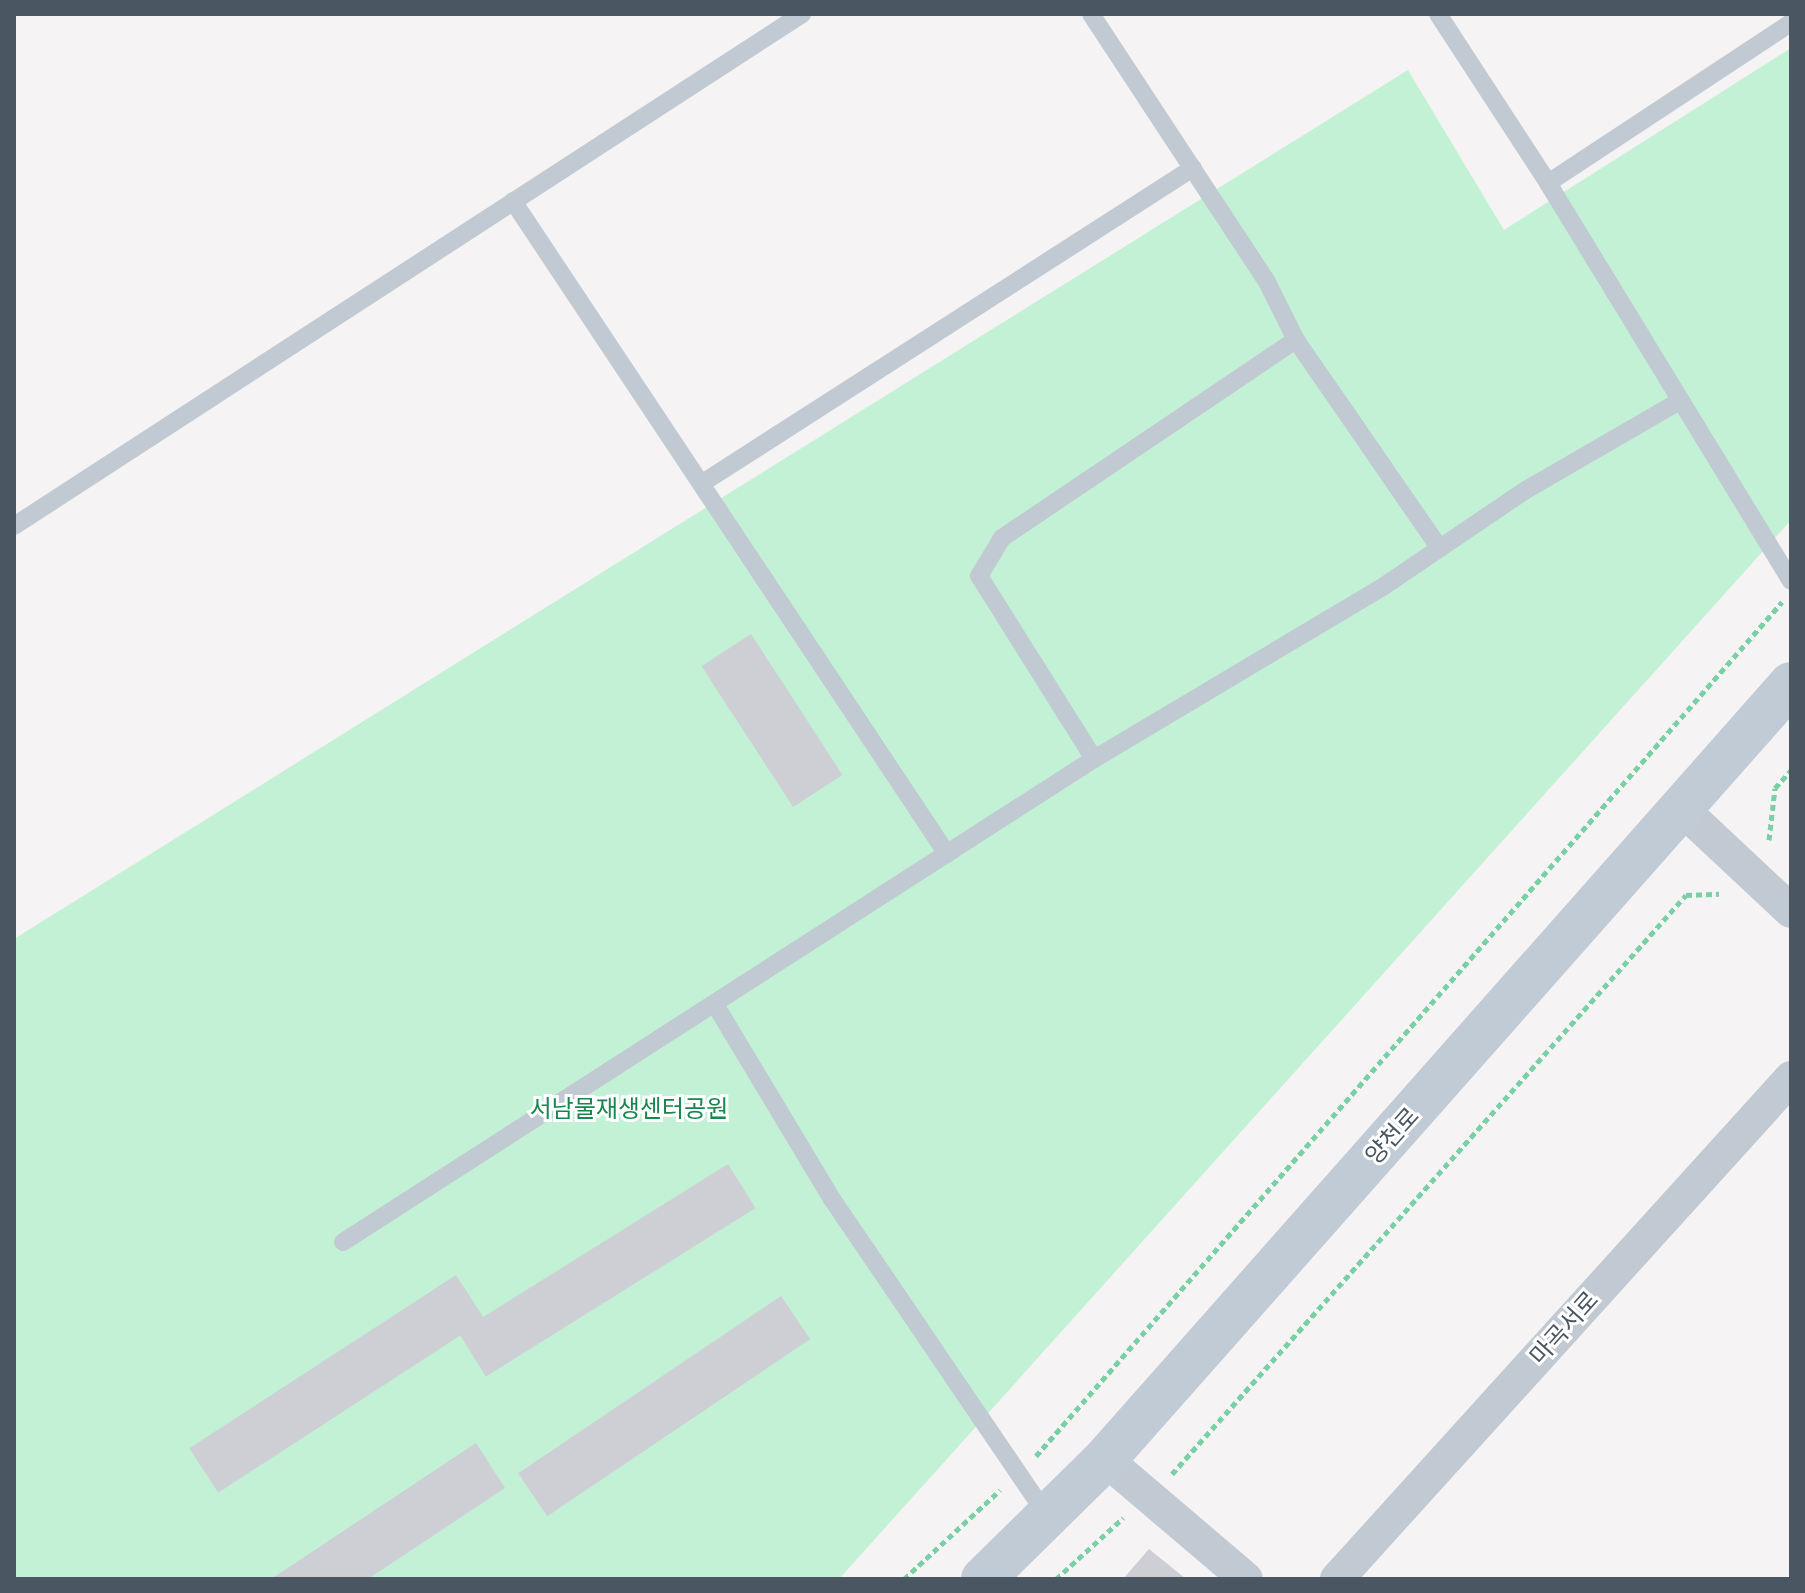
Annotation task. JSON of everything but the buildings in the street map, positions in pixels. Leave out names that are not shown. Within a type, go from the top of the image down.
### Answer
[{"type":"main road","name":"양천로","points":[[983,1579],[1105,1459],[1791,684]]},
{"type":"street","points":[[1682,809],[1791,911]]},
{"type":"street","name":"마곡서로","points":[[1337,1579],[1791,1078]]},
{"type":"street","points":[[1105,1459],[1246,1579]]},
{"type":"lane","points":[[14,526],[802,14]]},
{"type":"lane","points":[[1091,14],[1266,280],[1296,340],[1438,546]]},
{"type":"lane","points":[[1438,14],[1548,183],[1791,581]]},
{"type":"lane","points":[[1548,183],[1791,23]]},
{"type":"lane","points":[[704,482],[1193,168]]},
{"type":"lane","points":[[513,201],[704,482],[947,854]]},
{"type":"lane","points":[[1094,759],[979,576],[1002,538],[1296,340]]},
{"type":"lane","points":[[343,1242],[716,1006],[1094,759],[1384,586],[1438,546],[1681,400]]},
{"type":"lane","points":[[716,1006],[832,1199],[1047,1515]]},
{"type":"path","points":[[904,1579],[1047,1446],[1791,592]]},
{"type":"path","points":[[1769,840],[1775,788],[1791,770]]},
{"type":"path","points":[[1056,1579],[1186,1461],[1686,895],[1719,894]]},
{"type":"green space","name":"서남물재생센터공원","points":[[1791,48],[1791,520],[839,1579],[14,1579],[14,939],[1408,70],[1504,230]]}]
